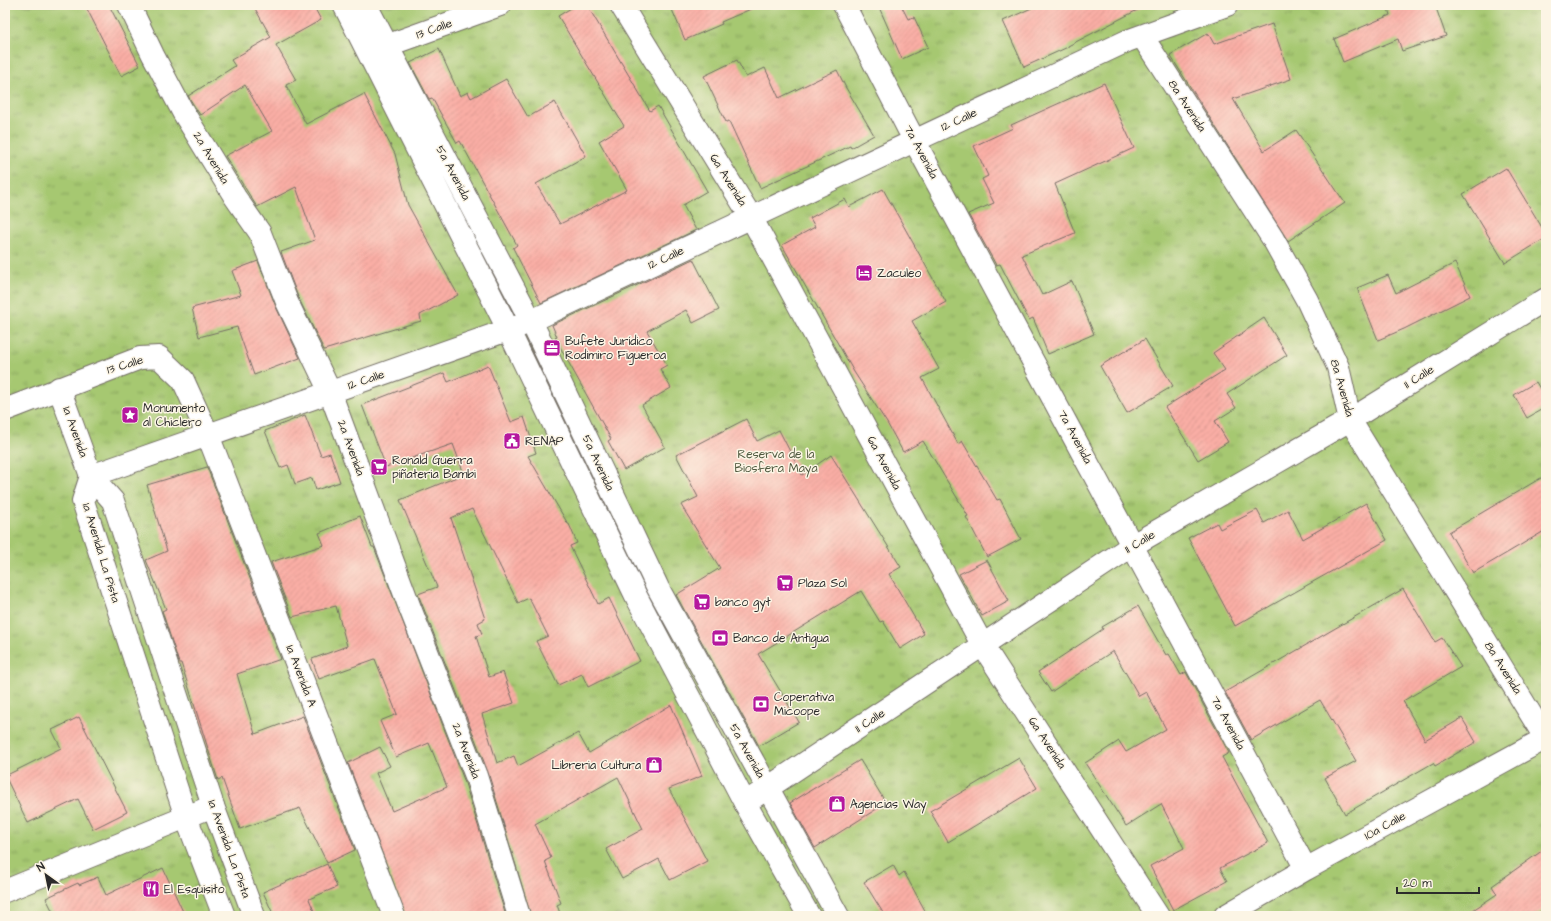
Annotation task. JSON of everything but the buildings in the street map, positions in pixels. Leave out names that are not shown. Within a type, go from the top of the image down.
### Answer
[{"type":"street","name":"2a Avenida","points":[[129,5],[152,55],[183,112],[234,196],[260,233],[287,302],[330,392],[410,608],[476,776],[519,916]]},
{"type":"street","name":"5a Avenida","points":[[344,5],[377,49],[531,321],[658,588],[838,916]]},
{"type":"street","name":"5a Avenida","points":[[366,5],[377,49],[508,329],[638,598],[745,803],[809,916]]},
{"type":"street","name":"13 Calle","points":[[377,49],[500,5]]},
{"type":"street","name":"6a Avenida","points":[[620,5],[751,217],[983,646],[1158,916]]},
{"type":"street","name":"7a Avenida","points":[[844,5],[914,140],[1306,869]]},
{"type":"street","name":"12 Calle","points":[[91,476],[531,321],[914,140],[1142,36],[1227,5]]},
{"type":"street","name":"8a Avenida","points":[[1142,36],[1273,239],[1307,300],[1338,366],[1350,420],[1546,738]]},
{"type":"street","name":"11 Calle","points":[[745,803],[1133,545],[1350,420],[1546,298]]},
{"type":"street","name":"13 Calle","points":[[5,410],[140,358],[159,357],[182,380],[208,435]]},
{"type":"street","name":"1a Avenida","points":[[59,388],[91,476]]},
{"type":"street","name":"1a Avenida A","points":[[208,435],[394,916]]},
{"type":"street","name":"1a Avenida La Pista","points":[[91,476],[113,501],[213,806],[254,916]]},
{"type":"street","name":"1a Avenida La Pista","points":[[91,476],[84,501],[186,817],[224,916]]},
{"type":"street","points":[[638,598],[658,588]]},
{"type":"street","name":"10a Calle","points":[[1225,916],[1306,869],[1546,738]]},
{"type":"street","points":[[5,891],[213,806]]},
{"type":"green space","name":"Reserva de la Biosfera Maya","points":[[5,5],[1546,5],[1546,916],[5,916]]},
{"type":"place","name":"Zaculeo","points":[[864,273]]},
{"type":"place","name":"Bufete Jurídico Rodimiro Figueroa","points":[[552,348]]},
{"type":"place","name":"Monumento al Chiclero","points":[[130,415]]},
{"type":"place","name":"RENAP","points":[[512,441]]},
{"type":"place","name":"Ronald Guerra piñateria Bambi","points":[[379,467]]},
{"type":"place","name":"Plaza Sol","points":[[785,583]]},
{"type":"place","name":"banco gyt","points":[[702,602]]},
{"type":"place","name":"Banco de Antigua","points":[[720,638]]},
{"type":"place","name":"Coperativa Micoope","points":[[761,704]]},
{"type":"place","name":"Libreria Cultura","points":[[654,765]]},
{"type":"place","name":"Agencias Way","points":[[837,804]]},
{"type":"place","name":"El Esquisito","points":[[151,889]]}]
